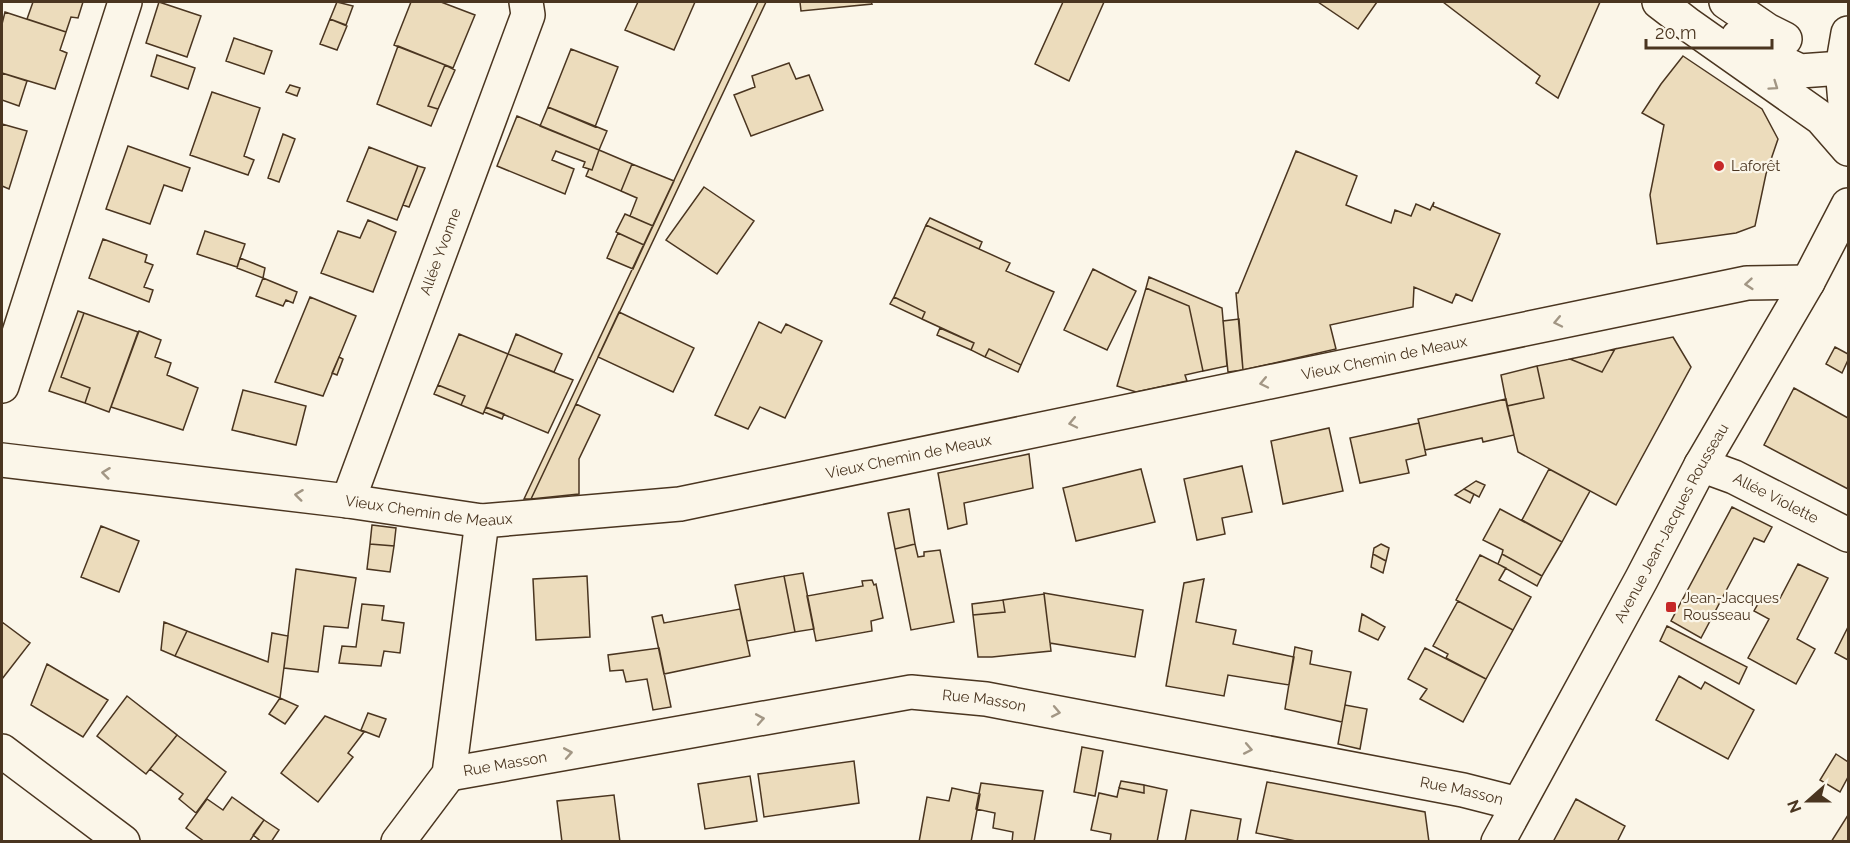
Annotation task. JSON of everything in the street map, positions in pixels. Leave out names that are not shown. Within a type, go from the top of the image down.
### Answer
[{"type":"street","points":[[2,386],[125,2]]},
{"type":"street","name":"Allée Yvonne","points":[[348,501],[528,15],[525,2]]},
{"type":"street","points":[[1659,2],[1821,118],[1848,149]]},
{"type":"street","points":[[1689,2],[1754,49],[1800,71],[1845,71]]},
{"type":"street","points":[[1726,2],[1767,30],[1845,71]]},
{"type":"street","points":[[1848,33],[1845,71],[1848,138]]},
{"type":"street","name":"Avenue Jean-Jacques Rousseau","points":[[1498,842],[1701,465],[1808,282],[1848,206],[1848,199]]},
{"type":"street","name":"Vieux Chemin de Meaux","points":[[2,460],[348,501],[482,521],[680,504],[1747,283],[1808,282]]},
{"type":"street","name":"Allée Violette","points":[[1701,465],[1734,477],[1848,536]]},
{"type":"street","name":"Rue Masson","points":[[398,842],[448,774],[482,521]]},
{"type":"street","name":"Rue Masson","points":[[448,774],[911,692],[986,699],[1463,790],[1518,804]]},
{"type":"street","points":[[2,751],[123,842]]},
{"type":"building","points":[[33,2],[83,2],[78,18],[71,17],[66,32],[27,19]]},
{"type":"building","points":[[159,2],[201,16],[187,57],[146,43]]},
{"type":"building","points":[[337,2],[353,6],[346,25],[330,19]]},
{"type":"building","points":[[411,2],[441,2],[475,15],[453,68],[394,45]]},
{"type":"building","points":[[638,2],[695,2],[674,50],[625,30]]},
{"type":"building","points":[[758,2],[766,2],[531,499],[524,499]]},
{"type":"building","points":[[800,2],[871,2],[872,4],[801,11]]},
{"type":"building","points":[[1063,2],[1104,2],[1069,81],[1035,64]]},
{"type":"building","points":[[1318,2],[1377,2],[1358,29]]},
{"type":"building","points":[[1443,2],[1600,2],[1558,98],[1536,83],[1540,76]]},
{"type":"building","points":[[5,12],[66,32],[60,50],[67,53],[55,89],[2,73],[2,24]]},
{"type":"building","points":[[330,19],[347,26],[337,50],[320,44]]},
{"type":"building","points":[[234,38],[272,51],[264,74],[226,61]]},
{"type":"building","points":[[398,46],[445,65],[428,106],[438,109],[431,126],[377,104]]},
{"type":"building","points":[[571,49],[618,67],[595,127],[548,107]]},
{"type":"building","points":[[157,55],[195,68],[188,89],[151,76]]},
{"type":"building","points":[[1683,56],[1762,109],[1778,139],[1766,174],[1755,226],[1736,233],[1657,244],[1650,195],[1664,125],[1642,113]]},
{"type":"building","points":[[789,63],[796,79],[809,75],[823,110],[751,136],[734,95],[755,87],[752,76]]},
{"type":"building","points":[[445,65],[455,70],[438,109],[428,106]]},
{"type":"building","points":[[2,73],[27,81],[19,106],[2,100]]},
{"type":"building","points":[[290,85],[300,88],[297,96],[286,92]]},
{"type":"building","points":[[212,92],[260,108],[244,156],[254,160],[248,175],[190,155]]},
{"type":"building","points":[[548,107],[607,131],[599,150],[540,126]]},
{"type":"building","points":[[517,116],[599,150],[592,170],[583,167],[585,162],[556,151],[552,160],[574,169],[565,194],[497,166]]},
{"type":"building","points":[[2,124],[27,131],[9,189],[2,186]]},
{"type":"building","points":[[283,134],[295,139],[279,182],[268,178]]},
{"type":"building","points":[[128,146],[190,168],[182,191],[164,185],[150,224],[106,209]]},
{"type":"building","points":[[369,147],[418,166],[397,220],[347,201]]},
{"type":"building","points":[[599,150],[632,164],[621,191],[586,176],[589,169],[592,170]]},
{"type":"building","points":[[1296,151],[1357,176],[1346,205],[1391,223],[1395,210],[1411,216],[1416,204],[1430,210],[1434,202],[1433,206],[1500,234],[1472,301],[1456,294],[1452,303],[1414,287],[1413,307],[1330,325],[1336,349],[1243,370],[1236,293],[1238,293]]},
{"type":"building","points":[[632,164],[674,181],[653,226],[630,216],[637,198],[621,191]]},
{"type":"building","points":[[418,166],[425,168],[409,207],[403,205]]},
{"type":"building","points":[[704,187],[754,221],[717,274],[666,240]]},
{"type":"building","points":[[625,214],[653,226],[644,245],[616,232]]},
{"type":"building","points":[[930,218],[982,242],[979,249],[926,225]]},
{"type":"building","points":[[368,220],[396,232],[373,292],[321,273],[338,231],[360,238]]},
{"type":"building","points":[[926,225],[1010,263],[1006,271],[1054,292],[1021,365],[989,349],[985,357],[971,350],[974,343],[922,319],[925,312],[894,297]]},
{"type":"building","points":[[205,231],[245,244],[237,267],[197,254]]},
{"type":"building","points":[[618,233],[644,245],[633,269],[607,258]]},
{"type":"building","points":[[103,239],[147,255],[145,262],[153,265],[144,287],[153,290],[149,302],[89,278]]},
{"type":"building","points":[[240,258],[265,268],[263,278],[237,268]]},
{"type":"building","points":[[1093,269],[1136,291],[1107,350],[1064,330]]},
{"type":"building","points":[[1149,277],[1222,308],[1227,366],[1203,371],[1189,306],[1146,288]]},
{"type":"building","points":[[263,278],[297,292],[293,303],[286,300],[283,306],[256,296]]},
{"type":"building","points":[[1146,288],[1189,306],[1203,371],[1185,375],[1187,381],[1136,392],[1117,386]]},
{"type":"building","points":[[310,297],[356,316],[323,396],[275,382]]},
{"type":"building","points":[[894,297],[925,312],[922,319],[890,304]]},
{"type":"building","points":[[78,311],[84,313],[61,377],[90,388],[85,403],[49,391]]},
{"type":"building","points":[[619,312],[694,348],[673,392],[598,357]]},
{"type":"building","points":[[84,313],[138,332],[109,412],[85,403],[90,388],[61,377]]},
{"type":"building","points":[[1239,319],[1243,370],[1228,372],[1223,321]]},
{"type":"building","points":[[759,322],[781,333],[786,324],[822,341],[785,418],[760,407],[748,429],[715,415]]},
{"type":"building","points":[[940,328],[974,343],[971,350],[937,335]]},
{"type":"building","points":[[139,331],[161,340],[155,357],[171,363],[167,375],[198,388],[183,430],[111,407]]},
{"type":"building","points":[[459,334],[508,354],[483,414],[461,405],[465,396],[438,385]]},
{"type":"building","points":[[516,334],[562,354],[554,372],[508,354]]},
{"type":"building","points":[[1673,337],[1691,367],[1616,505],[1518,452],[1507,406],[1544,398],[1537,366],[1570,359],[1602,372],[1615,349]]},
{"type":"building","points":[[1835,347],[1848,354],[1848,360],[1842,373],[1826,364]]},
{"type":"building","points":[[989,349],[1021,365],[1018,372],[985,357]]},
{"type":"building","points":[[1615,349],[1602,372],[1570,359],[1594,354]]},
{"type":"building","points":[[508,354],[573,380],[548,433],[486,407]]},
{"type":"building","points":[[339,357],[343,359],[337,375],[332,373]]},
{"type":"building","points":[[1537,366],[1544,398],[1507,406],[1501,375]]},
{"type":"building","points":[[438,385],[465,396],[461,405],[434,394]]},
{"type":"building","points":[[1794,388],[1848,418],[1848,489],[1764,445]]},
{"type":"building","points":[[243,390],[306,406],[296,445],[232,430]]},
{"type":"building","points":[[1506,399],[1514,435],[1483,442],[1482,438],[1425,450],[1418,419]]},
{"type":"building","points":[[576,404],[600,415],[579,459],[579,494],[531,499]]},
{"type":"building","points":[[486,407],[504,414],[502,419],[484,412]]},
{"type":"building","points":[[1419,423],[1426,455],[1406,460],[1409,473],[1360,483],[1350,438]]},
{"type":"building","points":[[1329,428],[1343,491],[1283,504],[1271,441]]},
{"type":"building","points":[[1029,454],[1033,488],[964,503],[967,524],[948,529],[938,473]]},
{"type":"building","points":[[1242,466],[1252,512],[1222,518],[1225,534],[1197,540],[1184,479]]},
{"type":"building","points":[[1141,469],[1155,522],[1076,541],[1063,488]]},
{"type":"building","points":[[1549,469],[1590,491],[1562,542],[1522,520]]},
{"type":"building","points":[[1476,481],[1485,485],[1479,497],[1464,489]]},
{"type":"building","points":[[1464,489],[1474,494],[1470,503],[1455,495]]},
{"type":"building","points":[[1732,507],[1772,527],[1764,542],[1754,538],[1701,638],[1671,621]]},
{"type":"building","points":[[909,509],[915,544],[895,549],[888,513]]},
{"type":"building","points":[[1500,509],[1562,542],[1542,576],[1502,554],[1503,550],[1483,540]]},
{"type":"building","points":[[372,525],[396,528],[394,546],[370,544]]},
{"type":"building","points":[[101,526],[139,541],[119,592],[81,577]]},
{"type":"building","points":[[370,544],[394,546],[390,572],[367,569]]},
{"type":"building","points":[[915,544],[918,557],[924,556],[924,552],[940,550],[954,622],[911,630],[895,549]]},
{"type":"building","points":[[1381,544],[1389,548],[1386,561],[1373,554],[1374,548]]},
{"type":"building","points":[[1373,554],[1386,561],[1383,573],[1371,567]]},
{"type":"building","points":[[1502,554],[1542,576],[1537,586],[1498,564]]},
{"type":"building","points":[[1480,555],[1506,568],[1499,580],[1531,597],[1513,630],[1456,600]]},
{"type":"building","points":[[1798,564],[1828,578],[1797,639],[1815,649],[1796,684],[1748,658],[1769,619],[1754,611],[1762,597],[1777,604]]},
{"type":"building","points":[[296,569],[356,578],[348,628],[324,626],[318,672],[284,668]]},
{"type":"building","points":[[803,573],[814,629],[795,632],[784,576]]},
{"type":"building","points":[[587,576],[590,637],[536,640],[533,579]]},
{"type":"building","points":[[784,576],[795,632],[747,641],[735,585]]},
{"type":"building","points":[[1204,579],[1196,622],[1236,630],[1233,644],[1294,657],[1289,685],[1228,675],[1224,696],[1166,686],[1184,583]]},
{"type":"building","points":[[872,580],[874,585],[876,584],[883,618],[871,621],[872,631],[816,641],[807,596],[863,586],[862,581]]},
{"type":"building","points":[[1044,593],[1143,610],[1135,657],[1050,643]]},
{"type":"building","points":[[1044,594],[1051,651],[978,657],[973,615],[1005,612],[1003,600]]},
{"type":"building","points":[[1003,600],[1005,612],[973,615],[972,604]]},
{"type":"building","points":[[1458,601],[1513,630],[1486,679],[1446,658],[1448,654],[1433,646]]},
{"type":"building","points":[[362,604],[384,606],[382,620],[404,623],[400,653],[384,651],[381,666],[339,663],[342,646],[356,647]]},
{"type":"building","points":[[740,609],[750,656],[664,674],[652,617],[662,615],[664,623]]},
{"type":"building","points":[[1362,614],[1385,627],[1378,640],[1359,631]]},
{"type":"building","points":[[2,622],[30,643],[2,679]]},
{"type":"building","points":[[164,622],[187,631],[175,656],[161,650]]},
{"type":"building","points":[[1667,626],[1747,667],[1739,684],[1660,641]]},
{"type":"building","points":[[1848,627],[1848,660],[1835,653]]},
{"type":"building","points":[[187,631],[268,662],[272,633],[288,636],[280,698],[175,656]]},
{"type":"building","points":[[1295,647],[1312,651],[1310,664],[1351,672],[1342,722],[1285,709]]},
{"type":"building","points":[[659,648],[671,707],[653,710],[647,679],[626,682],[623,670],[610,671],[608,655]]},
{"type":"building","points":[[1425,648],[1486,679],[1463,722],[1420,699],[1427,689],[1408,679]]},
{"type":"building","points":[[47,664],[108,700],[83,737],[31,705]]},
{"type":"building","points":[[1679,676],[1701,689],[1705,682],[1754,710],[1728,759],[1656,720]]},
{"type":"building","points":[[127,696],[177,735],[146,774],[97,736]]},
{"type":"building","points":[[280,698],[298,706],[285,724],[269,714]]},
{"type":"building","points":[[1345,705],[1367,709],[1360,749],[1338,744]]},
{"type":"building","points":[[368,713],[386,719],[379,737],[361,730]]},
{"type":"building","points":[[325,716],[364,732],[348,753],[353,757],[318,802],[281,773]]},
{"type":"building","points":[[177,735],[226,772],[196,813],[179,799],[183,794],[150,769]]},
{"type":"building","points":[[1082,747],[1103,751],[1095,796],[1074,792]]},
{"type":"building","points":[[1836,754],[1848,762],[1848,777],[1840,792],[1820,780]]},
{"type":"building","points":[[854,761],[859,803],[764,817],[758,774]]},
{"type":"building","points":[[750,776],[757,821],[705,829],[698,784]]},
{"type":"building","points":[[1121,781],[1144,785],[1144,793],[1119,788]]},
{"type":"building","points":[[1267,782],[1425,812],[1429,842],[1301,842],[1256,833]]},
{"type":"building","points":[[981,783],[1043,791],[1034,842],[1012,842],[1013,832],[993,828],[995,813],[976,809]]},
{"type":"building","points":[[1144,785],[1167,790],[1157,842],[1110,842],[1111,834],[1091,830],[1099,793],[1117,797],[1119,788],[1144,793]]},
{"type":"building","points":[[952,788],[980,794],[971,842],[919,842],[927,797],[949,801]]},
{"type":"building","points":[[614,795],[620,842],[562,842],[557,801]]},
{"type":"building","points":[[232,797],[264,820],[249,842],[205,842],[186,828],[207,799],[223,810]]},
{"type":"building","points":[[1576,799],[1625,826],[1617,842],[1553,842]]},
{"type":"building","points":[[1191,810],[1241,819],[1237,842],[1185,842]]},
{"type":"building","points":[[1848,815],[1848,842],[1831,842]]},
{"type":"building","points":[[264,820],[279,830],[271,842],[262,842],[253,835]]},
{"type":"place","name":"Laforêt","points":[[1719,166]]},
{"type":"place","name":"Jean-Jacques Rousseau","points":[[1671,607]]}]
